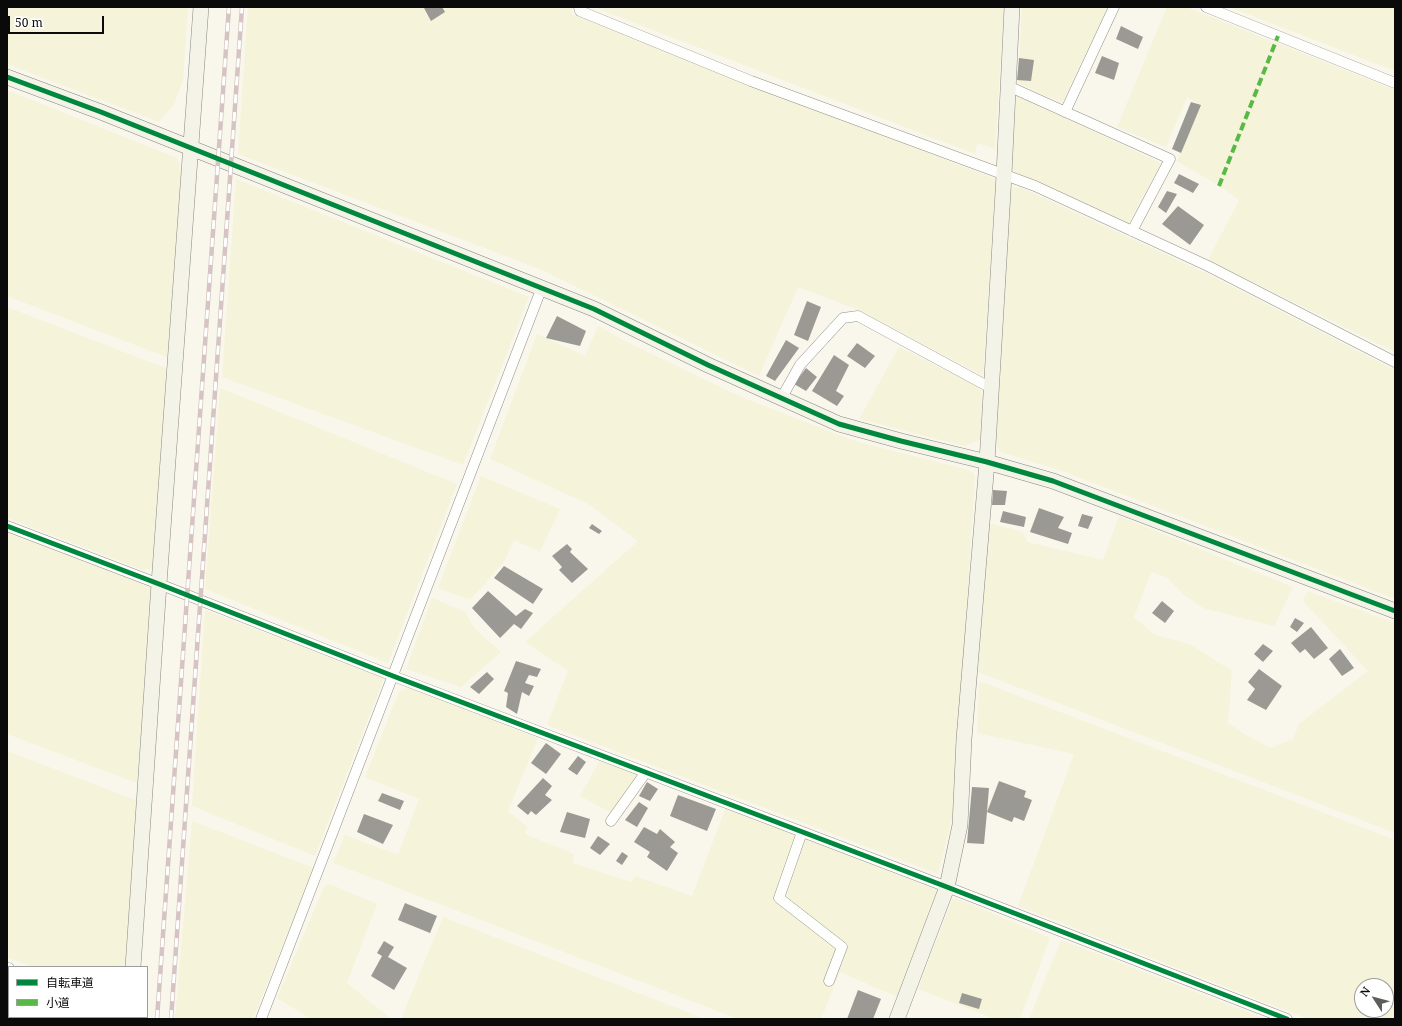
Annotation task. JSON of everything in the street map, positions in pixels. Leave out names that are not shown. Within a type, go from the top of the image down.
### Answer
[{"type":"street","points":[[133,966],[201,7]]},
{"type":"street","points":[[579,7],[580,11],[751,81],[1034,186],[1208,266],[1395,362]]},
{"type":"street","points":[[897,1019],[947,887],[960,825],[964,739],[987,462],[1004,175],[1012,7]]},
{"type":"street","points":[[1065,112],[1114,7]]},
{"type":"street","points":[[1206,7],[1395,83]]},
{"type":"street","points":[[7,77],[101,112],[542,287],[594,309],[781,399],[839,424],[987,462],[1053,481],[1395,611]]},
{"type":"street","points":[[1008,86],[1170,159],[1132,231]]},
{"type":"street","points":[[260,1019],[542,287]]},
{"type":"street","points":[[781,399],[800,365],[843,318],[858,316],[991,388]]},
{"type":"street","points":[[7,526],[393,676],[947,887],[1286,1019]]},
{"type":"street","points":[[612,821],[646,772]]},
{"type":"street","points":[[802,832],[779,898],[842,947],[829,981]]},
{"type":"shaded area","points":[[7,7],[188,7],[183,80],[174,104],[159,122],[7,64]]},
{"type":"shaded area","points":[[248,7],[573,7],[571,14],[996,179],[983,376],[859,310],[798,287],[759,376],[542,270],[238,154]]},
{"type":"shaded area","points":[[593,7],[1004,7],[995,149],[977,143],[975,154]]},
{"type":"shaded area","points":[[1022,7],[1108,7],[1062,103],[1018,83]]},
{"type":"shaded area","points":[[1167,7],[1186,7],[1395,90],[1395,352],[1208,260],[1239,200],[1226,190],[1177,161],[1200,105],[1187,97],[1166,147],[1117,127]]},
{"type":"shaded area","points":[[1229,7],[1395,7],[1395,71]]},
{"type":"shaded area","points":[[7,90],[177,158],[183,178],[169,358],[7,296]]},
{"type":"shaded area","points":[[1016,95],[1161,163],[1128,224],[1011,171]]},
{"type":"shaded area","points":[[236,179],[529,297],[463,465],[222,377]]},
{"type":"shaded area","points":[[1020,187],[1210,275],[1395,370],[1395,599],[1065,472],[1001,452],[995,444],[1010,189]]},
{"type":"shaded area","points":[[7,307],[168,369],[156,568],[143,570],[7,518]]},
{"type":"shaded area","points":[[598,326],[625,341],[741,397],[855,441],[969,470],[975,475],[954,810],[938,874],[547,725],[568,671],[525,642],[638,541],[590,505],[490,459],[537,334],[585,356]]},
{"type":"shaded area","points":[[899,347],[979,387],[983,396],[982,439],[964,446],[859,419]]},
{"type":"shaded area","points":[[220,388],[457,484],[388,663],[205,589]]},
{"type":"shaded area","points":[[481,476],[560,509],[540,552],[514,540],[504,562],[470,600],[438,588]]},
{"type":"shaded area","points":[[1119,516],[1293,587],[1274,626],[1203,608],[1184,595],[1166,577],[1151,572],[1134,617],[1155,635],[1190,644],[1232,671],[1228,723],[1246,735],[1271,748],[1293,739],[1299,724],[1368,671],[1303,601],[1307,591],[1395,623],[1395,833],[978,672],[989,523],[1023,532],[1027,542],[1103,560]]},
{"type":"shaded area","points":[[7,531],[153,587],[137,783],[7,734]]},
{"type":"shaded area","points":[[432,598],[465,612],[475,629],[501,652],[461,687],[406,669]]},
{"type":"shaded area","points":[[205,610],[384,678],[315,856],[192,806]]},
{"type":"shaded area","points":[[979,681],[1395,840],[1395,1019],[1308,1019],[1018,906],[1074,754],[977,733]]},
{"type":"shaded area","points":[[409,687],[538,738],[508,811],[527,827],[525,834],[574,854],[573,863],[631,882],[635,876],[692,896],[726,807],[939,891],[900,998],[840,972],[821,1019],[738,1019],[333,863],[345,835],[398,855],[419,799],[365,777],[399,692]]},
{"type":"shaded area","points":[[7,751],[138,801],[125,966],[30,966],[7,957]]},
{"type":"shaded area","points":[[600,760],[643,776],[617,816],[580,796]]},
{"type":"shaded area","points":[[192,821],[314,868],[253,1019],[175,1019]]},
{"type":"shaded area","points":[[330,884],[377,904],[347,983],[391,1019],[311,1019],[277,998],[324,887]]},
{"type":"shaded area","points":[[956,898],[1050,938],[1020,1019],[995,1019],[918,989],[952,899]]},
{"type":"shaded area","points":[[443,917],[705,1019],[401,1019]]},
{"type":"shaded area","points":[[1061,940],[1266,1019],[1029,1019]]},
{"type":"shaded area","points":[[7,973],[8,1018],[123,1019],[7,1019]]},
{"type":"building","points":[[442,7],[445,12],[431,21],[424,8]]},
{"type":"building","points":[[1121,26],[1143,37],[1138,49],[1116,39]]},
{"type":"building","points":[[1102,56],[1119,63],[1114,80],[1095,73]]},
{"type":"building","points":[[1019,58],[1034,60],[1031,81],[1017,80]]},
{"type":"building","points":[[1191,102],[1201,105],[1181,153],[1172,149]]},
{"type":"building","points":[[1179,174],[1199,184],[1193,193],[1174,183]]},
{"type":"building","points":[[1167,191],[1177,194],[1166,213],[1158,207]]},
{"type":"building","points":[[1178,206],[1204,225],[1190,245],[1162,224]]},
{"type":"building","points":[[807,301],[821,307],[808,341],[794,335]]},
{"type":"building","points":[[557,316],[586,331],[580,346],[546,338]]},
{"type":"building","points":[[786,340],[799,348],[775,381],[766,376]]},
{"type":"building","points":[[857,343],[875,356],[865,368],[847,356]]},
{"type":"building","points":[[834,355],[849,365],[836,391],[844,396],[837,406],[812,391]]},
{"type":"building","points":[[806,368],[817,377],[806,391],[794,384]]},
{"type":"building","points":[[993,490],[1007,491],[1005,505],[992,505]]},
{"type":"building","points":[[1039,508],[1064,517],[1058,528],[1072,533],[1068,544],[1030,532]]},
{"type":"building","points":[[1003,511],[1026,517],[1024,527],[1000,522]]},
{"type":"building","points":[[1082,514],[1093,517],[1088,529],[1078,526]]},
{"type":"building","points":[[592,524],[602,531],[599,534],[589,528]]},
{"type":"building","points":[[567,544],[572,549],[570,552],[588,569],[572,583],[559,570],[562,567],[552,556]]},
{"type":"building","points":[[504,566],[543,589],[533,604],[494,578]]},
{"type":"building","points":[[488,591],[516,616],[525,609],[533,613],[521,629],[514,624],[500,638],[472,608]]},
{"type":"building","points":[[1162,601],[1174,611],[1165,623],[1152,613]]},
{"type":"building","points":[[1295,618],[1304,623],[1297,632],[1290,627]]},
{"type":"building","points":[[1311,627],[1328,648],[1314,659],[1305,649],[1300,653],[1291,643]]},
{"type":"building","points":[[1263,644],[1273,651],[1263,662],[1254,654]]},
{"type":"building","points":[[1340,649],[1354,668],[1342,676],[1329,659]]},
{"type":"building","points":[[516,661],[541,669],[537,677],[529,675],[525,683],[534,686],[529,696],[522,692],[517,714],[506,707],[508,693],[504,691]]},
{"type":"building","points":[[1259,669],[1282,686],[1266,710],[1247,700],[1255,689],[1248,682]]},
{"type":"building","points":[[487,672],[494,679],[479,694],[470,687]]},
{"type":"building","points":[[546,743],[561,754],[546,774],[531,763]]},
{"type":"building","points":[[578,756],[586,762],[577,775],[568,769]]},
{"type":"building","points":[[543,778],[552,786],[545,795],[552,800],[536,815],[531,811],[528,815],[517,806]]},
{"type":"building","points":[[999,781],[1026,791],[1024,797],[1032,800],[1024,821],[1014,817],[1012,822],[987,812]]},
{"type":"building","points":[[647,782],[658,789],[650,801],[639,796]]},
{"type":"building","points":[[972,787],[989,788],[984,844],[967,843]]},
{"type":"building","points":[[382,793],[404,801],[400,810],[378,801]]},
{"type":"building","points":[[678,795],[716,809],[707,831],[670,816]]},
{"type":"building","points":[[639,802],[648,808],[637,827],[625,820]]},
{"type":"building","points":[[567,812],[590,819],[585,838],[560,832]]},
{"type":"building","points":[[364,814],[393,825],[383,844],[357,832]]},
{"type":"building","points":[[644,827],[657,834],[660,829],[675,842],[670,847],[678,853],[667,871],[647,857],[650,852],[634,842]]},
{"type":"building","points":[[598,836],[610,844],[600,855],[590,848]]},
{"type":"building","points":[[622,852],[628,856],[622,865],[616,861]]},
{"type":"building","points":[[405,903],[437,916],[430,933],[398,920]]},
{"type":"building","points":[[384,941],[394,947],[388,957],[407,968],[394,990],[371,976],[382,956],[377,953]]},
{"type":"building","points":[[858,990],[881,999],[873,1019],[847,1019]]},
{"type":"building","points":[[962,993],[982,999],[979,1009],[959,1003]]},
{"type":"railway","points":[[157,1019],[229,7]]},
{"type":"railway","points":[[171,1019],[242,7]]},
{"type":"marked path","points":[[1219,186],[1278,36]]},
{"type":"cycle path","points":[[7,77],[101,112],[594,309],[708,365],[839,424],[987,462],[1053,481],[1395,611]]},
{"type":"cycle path","points":[[7,526],[393,676],[947,887],[1287,1019]]}]
